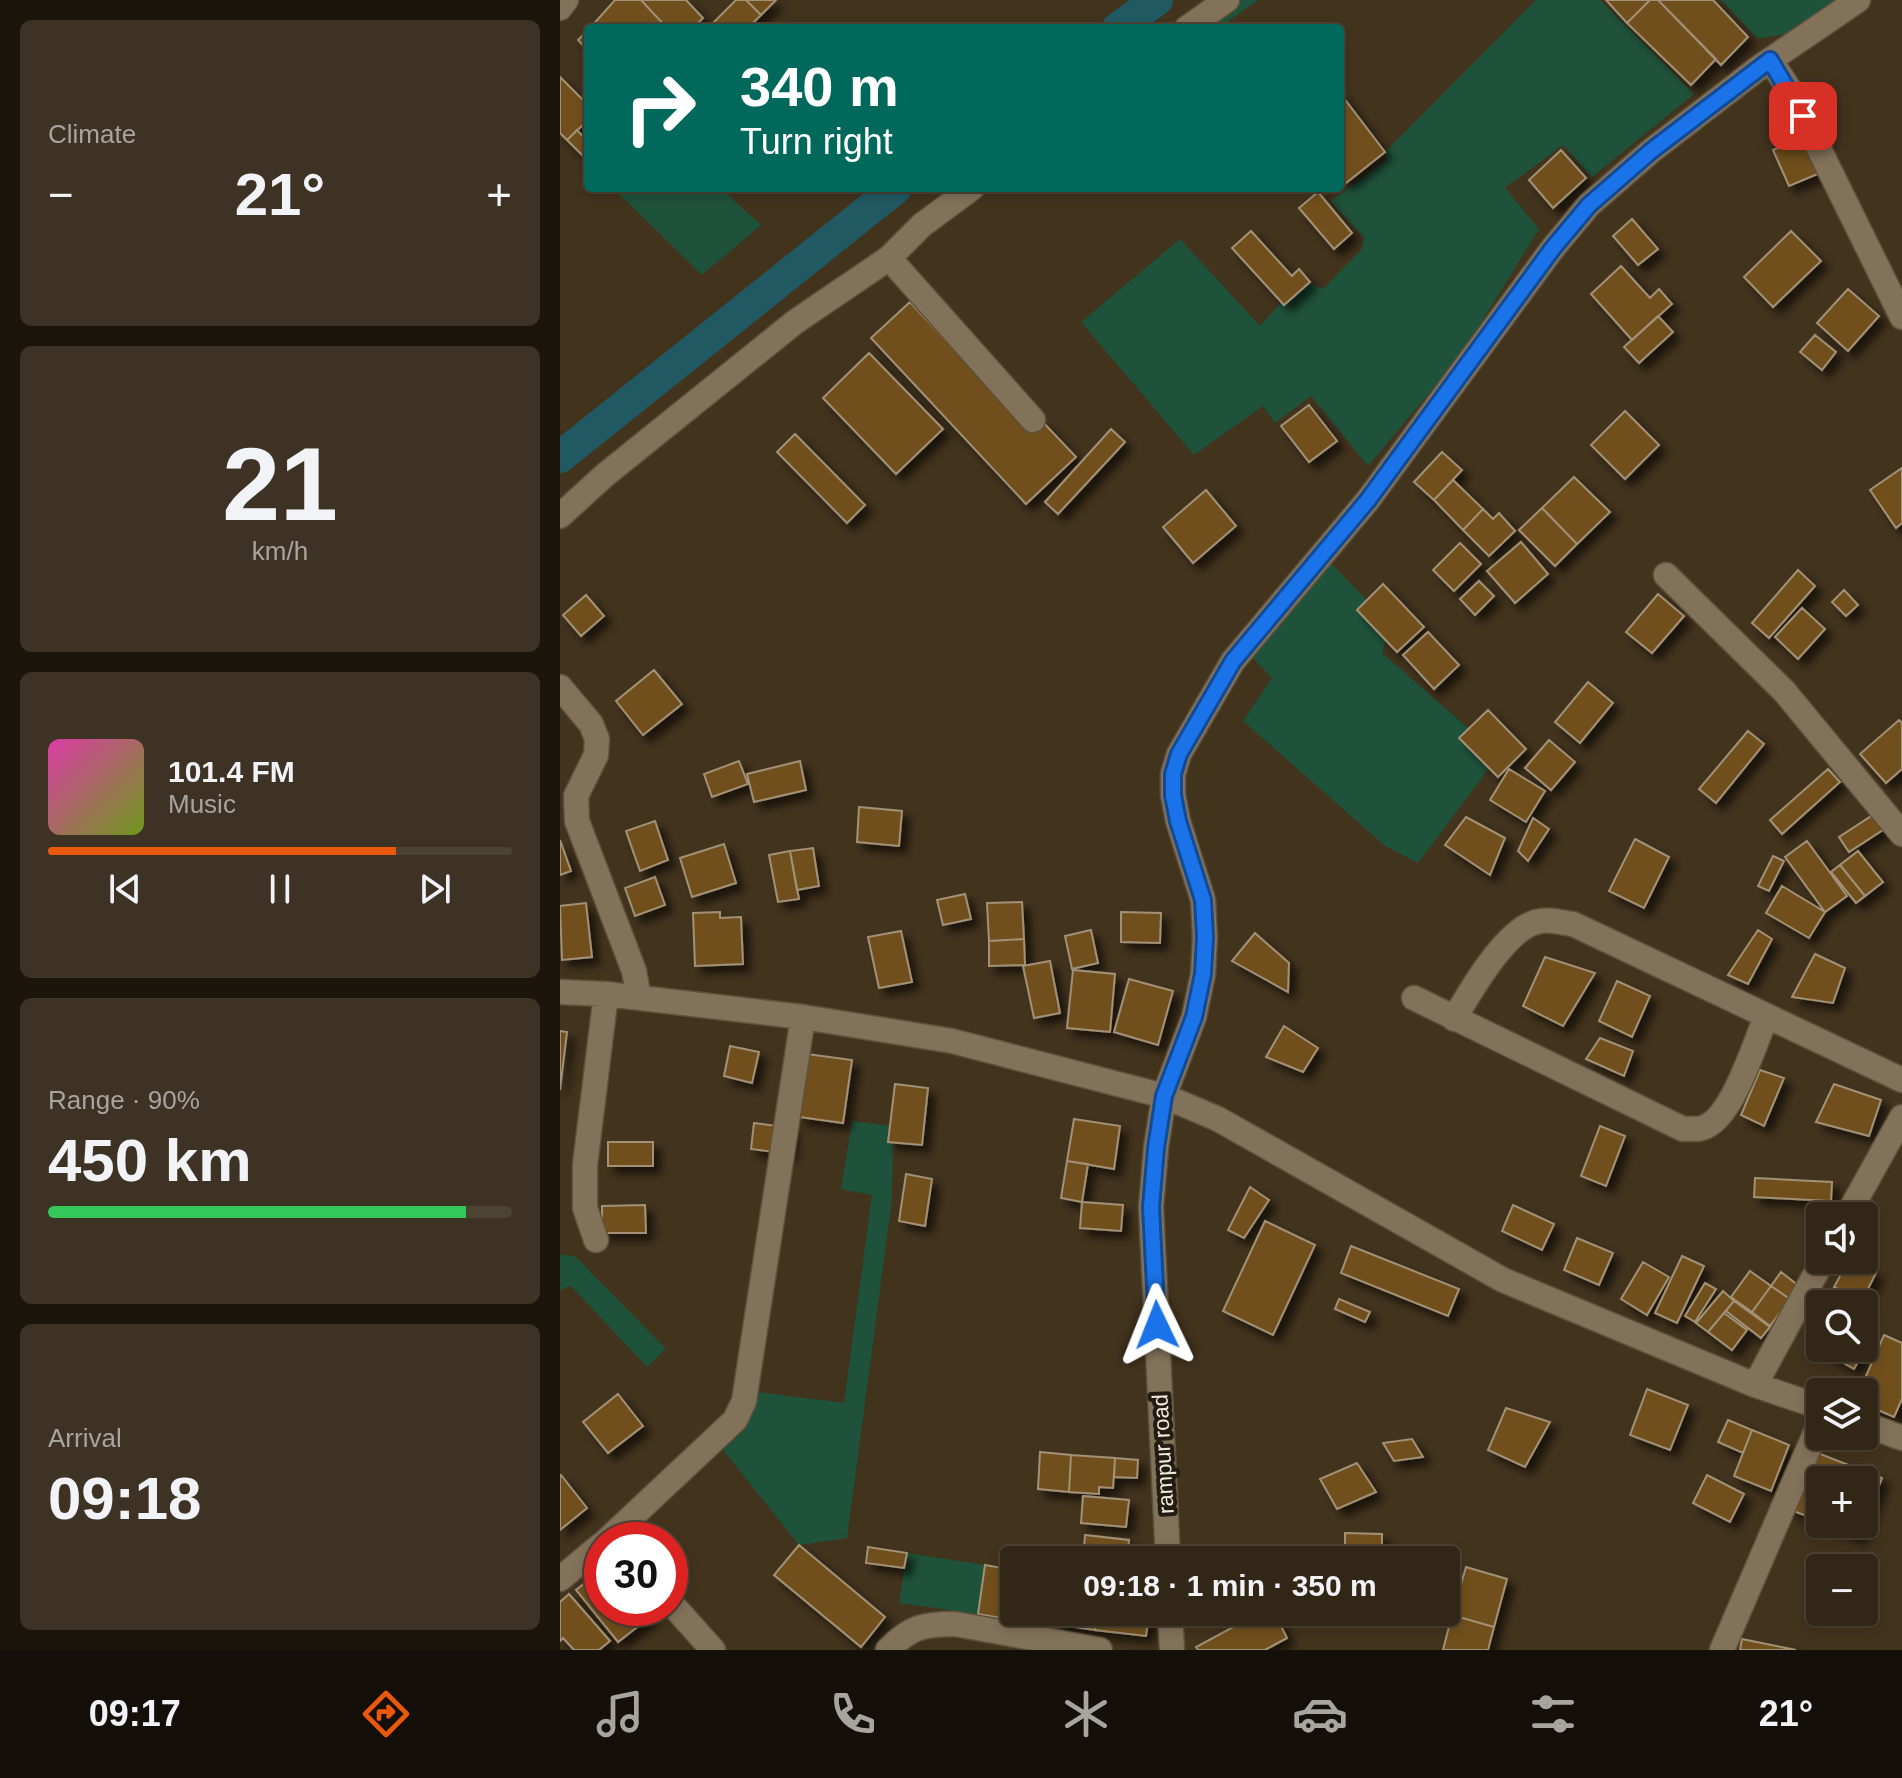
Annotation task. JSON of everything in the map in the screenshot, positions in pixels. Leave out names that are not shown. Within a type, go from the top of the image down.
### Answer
[{"type":"street","points":[[560,8],[566,0]]},
{"type":"street","points":[[1193,24],[1227,0]]},
{"type":"street","name":"rampur road","points":[[1167,1546],[1151,1207],[1164,1096],[1194,1017],[1203,974],[1205,937],[1203,900],[1173,795],[1173,774],[1179,754],[1233,661],[1368,500],[1553,248],[1589,205],[1651,151],[1770,60],[1858,0]]},
{"type":"street","points":[[1770,60],[1790,90],[1902,317]]},
{"type":"street","points":[[560,516],[605,475],[795,322],[889,258],[922,225],[967,192]]},
{"type":"street","points":[[889,258],[1033,420]]},
{"type":"street","points":[[1666,575],[1784,691],[1902,834]]},
{"type":"street","points":[[560,687],[591,724],[597,739],[596,755],[576,796],[577,821],[634,971],[639,998]]},
{"type":"street","points":[[1454,1019],[1508,940],[1539,920],[1573,924],[1902,1080]]},
{"type":"street","points":[[560,992],[606,994],[803,1017],[952,1041],[1164,1096],[1218,1119],[1503,1280],[1755,1385],[1806,1402]]},
{"type":"street","points":[[596,1240],[585,1208],[585,1165],[606,994]]},
{"type":"street","points":[[1414,998],[1683,1129],[1702,1128],[1716,1120],[1728,1107],[1766,1017]]},
{"type":"street","points":[[628,1522],[735,1420],[744,1401],[803,1017]]},
{"type":"street","points":[[1855,1202],[1902,1117]]},
{"type":"street","points":[[1755,1385],[1815,1274]]},
{"type":"street","points":[[1878,1429],[1902,1438]]},
{"type":"street","points":[[1722,1650],[1808,1450]]},
{"type":"street","points":[[560,1579],[584,1560]]},
{"type":"street","points":[[688,1622],[713,1650]]},
{"type":"street","points":[[888,1650],[914,1628],[937,1624],[955,1624],[1100,1650]]},
{"type":"street","points":[[1171,1626],[1172,1650]]},
{"type":"green space","points":[[1234,0],[1259,0],[1224,24],[1200,24]]},
{"type":"green space","points":[[1536,0],[1600,0],[1694,94],[1592,177],[1563,145],[1505,188],[1539,229],[1461,355],[1368,466],[1311,396],[1275,423],[1263,406],[1194,455],[1081,322],[1180,239],[1260,326],[1301,280],[1323,289],[1361,250],[1364,238],[1331,201],[1387,160],[1385,152]]},
{"type":"green space","points":[[1721,0],[1835,0],[1789,33],[1758,39]]},
{"type":"green space","points":[[617,192],[724,192],[761,225],[702,275]]},
{"type":"green space","points":[[1323,555],[1390,624],[1382,653],[1499,755],[1418,863],[1385,846],[1243,721],[1272,678],[1247,652]]},
{"type":"green space","points":[[852,1121],[890,1126],[893,1142],[892,1199],[847,1538],[799,1545],[723,1450],[749,1421],[744,1401],[758,1392],[844,1403],[872,1195],[841,1189]]},
{"type":"green space","points":[[560,1254],[576,1257],[666,1349],[647,1367],[571,1286],[560,1290]]},
{"type":"green space","points":[[907,1553],[985,1565],[978,1614],[899,1603]]},
{"type":"building","points":[[615,0],[641,0],[663,24],[594,24]]},
{"type":"building","points":[[641,0],[686,0],[703,18],[697,24],[663,24]]},
{"type":"building","points":[[736,0],[746,0],[761,15],[752,24],[714,22]]},
{"type":"building","points":[[746,0],[776,0],[761,15]]},
{"type":"building","points":[[1606,0],[1650,0],[1627,23]]},
{"type":"building","points":[[1650,0],[1658,0],[1716,59],[1691,85],[1627,23]]},
{"type":"building","points":[[1658,0],[1713,0],[1748,37],[1721,65]]},
{"type":"building","points":[[560,77],[584,101],[584,124],[567,140],[560,133]]},
{"type":"building","points":[[1344,98],[1385,152],[1346,183],[1344,180]]},
{"type":"building","points":[[577,130],[584,138],[584,157],[567,140]]},
{"type":"building","points":[[1804,136],[1820,173],[1789,186],[1773,150]]},
{"type":"building","points":[[1561,150],[1586,178],[1553,208],[1529,180]]},
{"type":"building","points":[[1318,192],[1352,233],[1334,249],[1299,208]]},
{"type":"building","points":[[1632,219],[1658,249],[1638,265],[1613,236]]},
{"type":"building","points":[[1251,231],[1292,276],[1299,269],[1310,282],[1284,305],[1232,248]]},
{"type":"building","points":[[1791,231],[1821,261],[1773,307],[1744,277]]},
{"type":"building","points":[[1621,266],[1650,298],[1659,289],[1672,304],[1632,340],[1591,294]]},
{"type":"building","points":[[1848,289],[1879,316],[1848,351],[1817,323]]},
{"type":"building","points":[[910,302],[1029,430],[1041,420],[1076,457],[1026,504],[871,338]]},
{"type":"building","points":[[1658,316],[1673,332],[1639,363],[1624,347]]},
{"type":"building","points":[[1815,335],[1836,352],[1822,370],[1800,352]]},
{"type":"building","points":[[869,353],[943,429],[896,474],[823,398]]},
{"type":"building","points":[[1309,405],[1337,441],[1309,462],[1281,426]]},
{"type":"building","points":[[1625,411],[1659,445],[1625,479],[1591,445]]},
{"type":"building","points":[[1111,429],[1125,442],[1058,514],[1045,502]]},
{"type":"building","points":[[795,434],[865,505],[847,523],[777,452]]},
{"type":"building","points":[[1442,452],[1462,470],[1434,500],[1414,482]]},
{"type":"building","points":[[1902,468],[1902,523],[1896,528],[1870,490]]},
{"type":"building","points":[[1574,477],[1610,512],[1577,544],[1542,508]]},
{"type":"building","points":[[1453,480],[1483,509],[1463,530],[1434,500]]},
{"type":"building","points":[[1206,490],[1236,526],[1193,563],[1163,527]]},
{"type":"building","points":[[1542,508],[1577,544],[1555,566],[1519,530]]},
{"type":"building","points":[[1483,509],[1493,519],[1499,513],[1515,531],[1489,556],[1463,530]]},
{"type":"building","points":[[1521,542],[1548,574],[1515,603],[1487,571]]},
{"type":"building","points":[[1460,543],[1481,564],[1454,591],[1433,570]]},
{"type":"building","points":[[1798,570],[1815,586],[1769,638],[1752,623]]},
{"type":"building","points":[[1479,581],[1494,596],[1475,615],[1460,599]]},
{"type":"building","points":[[1383,584],[1424,627],[1397,652],[1357,610]]},
{"type":"building","points":[[1844,590],[1858,605],[1846,616],[1832,602]]},
{"type":"building","points":[[1658,594],[1684,616],[1652,653],[1626,632]]},
{"type":"building","points":[[586,595],[604,616],[581,636],[563,615]]},
{"type":"building","points":[[1802,608],[1825,629],[1798,659],[1775,637]]},
{"type":"building","points":[[1428,632],[1459,665],[1434,689],[1403,655]]},
{"type":"building","points":[[654,670],[682,704],[643,735],[616,701]]},
{"type":"building","points":[[1588,682],[1613,703],[1580,743],[1555,722]]},
{"type":"building","points":[[1488,710],[1526,749],[1498,777],[1459,738]]},
{"type":"building","points":[[1899,720],[1902,723],[1902,769],[1886,783],[1860,754]]},
{"type":"building","points":[[1748,731],[1764,744],[1716,803],[1699,789]]},
{"type":"building","points":[[1549,740],[1575,762],[1551,790],[1525,768]]},
{"type":"building","points":[[739,761],[748,784],[712,797],[704,774]]},
{"type":"building","points":[[800,761],[806,790],[754,802],[747,774]]},
{"type":"building","points":[[1509,769],[1545,791],[1526,822],[1490,800]]},
{"type":"building","points":[[1828,769],[1840,782],[1782,834],[1770,820]]},
{"type":"building","points":[[859,807],[902,811],[899,846],[857,842]]},
{"type":"building","points":[[1876,813],[1886,828],[1849,852],[1839,837]]},
{"type":"building","points":[[1466,817],[1505,838],[1490,875],[1445,845]]},
{"type":"building","points":[[1533,818],[1549,829],[1528,861],[1518,851]]},
{"type":"building","points":[[655,821],[668,860],[640,871],[626,831]]},
{"type":"building","points":[[1635,839],[1669,857],[1644,908],[1609,891]]},
{"type":"building","points":[[560,840],[571,871],[560,875]]},
{"type":"building","points":[[1807,841],[1847,896],[1825,912],[1785,857]]},
{"type":"building","points":[[724,844],[736,883],[692,897],[680,858]]},
{"type":"building","points":[[813,848],[819,886],[797,890],[790,851]]},
{"type":"building","points":[[790,851],[799,899],[778,902],[769,855]]},
{"type":"building","points":[[1858,851],[1883,882],[1865,896],[1840,865]]},
{"type":"building","points":[[1773,856],[1784,861],[1769,891],[1758,886]]},
{"type":"building","points":[[1840,865],[1865,896],[1856,903],[1831,872]]},
{"type":"building","points":[[655,877],[665,905],[635,916],[625,888]]},
{"type":"building","points":[[1782,886],[1825,912],[1809,938],[1766,913]]},
{"type":"building","points":[[965,894],[971,919],[943,925],[937,900]]},
{"type":"building","points":[[1022,902],[1024,939],[989,941],[987,903]]},
{"type":"building","points":[[586,903],[592,957],[562,960],[560,906]]},
{"type":"building","points":[[720,912],[720,918],[741,917],[743,964],[695,966],[693,913]]},
{"type":"building","points":[[1121,912],[1161,913],[1160,943],[1121,942]]},
{"type":"building","points":[[1091,930],[1098,963],[1072,969],[1065,936]]},
{"type":"building","points":[[1758,930],[1772,939],[1748,984],[1728,975]]},
{"type":"building","points":[[901,931],[912,982],[879,988],[868,937]]},
{"type":"building","points":[[1255,933],[1289,963],[1288,992],[1232,961]]},
{"type":"building","points":[[1024,939],[1025,965],[989,966],[989,941]]},
{"type":"building","points":[[1815,954],[1845,968],[1833,1003],[1792,997]]},
{"type":"building","points":[[1545,957],[1595,973],[1563,1026],[1523,1006]]},
{"type":"building","points":[[1050,961],[1060,1013],[1034,1018],[1023,966]]},
{"type":"building","points":[[1073,970],[1115,974],[1110,1032],[1067,1028]]},
{"type":"building","points":[[1129,979],[1173,991],[1158,1045],[1114,1032]]},
{"type":"building","points":[[1617,981],[1650,996],[1632,1037],[1599,1021]]},
{"type":"building","points":[[1284,1026],[1318,1048],[1303,1072],[1266,1057]]},
{"type":"building","points":[[560,1031],[567,1032],[560,1090]]},
{"type":"building","points":[[1600,1038],[1633,1051],[1624,1076],[1586,1059]]},
{"type":"building","points":[[730,1046],[759,1052],[752,1083],[724,1076]]},
{"type":"building","points":[[807,1054],[852,1060],[843,1123],[799,1117]]},
{"type":"building","points":[[1760,1070],[1784,1078],[1764,1126],[1741,1115]]},
{"type":"building","points":[[895,1084],[928,1088],[922,1145],[888,1142]]},
{"type":"building","points":[[1834,1084],[1881,1100],[1869,1136],[1816,1122]]},
{"type":"building","points":[[1074,1119],[1120,1126],[1114,1169],[1067,1161]]},
{"type":"building","points":[[754,1123],[792,1128],[789,1154],[751,1149]]},
{"type":"building","points":[[1600,1126],[1625,1136],[1606,1186],[1581,1176]]},
{"type":"building","points":[[608,1142],[653,1142],[653,1166],[608,1166]]},
{"type":"building","points":[[1067,1161],[1088,1164],[1082,1202],[1061,1198]]},
{"type":"building","points":[[906,1174],[932,1179],[925,1226],[899,1221]]},
{"type":"building","points":[[1755,1178],[1832,1182],[1831,1201],[1754,1197]]},
{"type":"building","points":[[1250,1187],[1269,1200],[1244,1238],[1228,1230]]},
{"type":"building","points":[[1082,1202],[1123,1205],[1121,1231],[1080,1228]]},
{"type":"building","points":[[645,1205],[646,1233],[602,1233],[602,1206]]},
{"type":"building","points":[[1513,1205],[1554,1224],[1542,1250],[1502,1231]]},
{"type":"building","points":[[1265,1221],[1315,1245],[1273,1335],[1223,1311]]},
{"type":"building","points":[[1577,1238],[1613,1253],[1599,1285],[1564,1270]]},
{"type":"building","points":[[1351,1246],[1459,1289],[1448,1316],[1341,1273]]},
{"type":"building","points":[[1682,1256],[1704,1266],[1677,1323],[1655,1313]]},
{"type":"building","points":[[1643,1262],[1669,1277],[1647,1315],[1621,1299]]},
{"type":"building","points":[[1750,1271],[1771,1286],[1752,1312],[1731,1297]]},
{"type":"building","points":[[1781,1272],[1799,1286],[1790,1299],[1771,1286]]},
{"type":"building","points":[[1841,1274],[1876,1274],[1868,1290],[1840,1290],[1834,1287]]},
{"type":"building","points":[[1705,1283],[1716,1289],[1695,1322],[1685,1316]]},
{"type":"building","points":[[1771,1286],[1790,1299],[1770,1326],[1752,1312]]},
{"type":"building","points":[[1723,1291],[1734,1301],[1708,1332],[1696,1323]]},
{"type":"building","points":[[1339,1299],[1370,1312],[1365,1322],[1335,1309]]},
{"type":"building","points":[[1734,1301],[1770,1327],[1761,1338],[1726,1311]]},
{"type":"building","points":[[1724,1313],[1747,1330],[1732,1350],[1708,1332]]},
{"type":"building","points":[[1884,1335],[1902,1343],[1902,1399],[1894,1417],[1878,1410],[1878,1378],[1865,1378],[1872,1362],[1878,1362],[1878,1349]]},
{"type":"building","points":[[1842,1362],[1858,1362],[1854,1369]]},
{"type":"building","points":[[1647,1389],[1688,1405],[1670,1450],[1630,1435]]},
{"type":"building","points":[[618,1394],[643,1426],[608,1453],[583,1422]]},
{"type":"building","points":[[1506,1408],[1550,1422],[1525,1467],[1488,1450]]},
{"type":"building","points":[[1728,1420],[1752,1430],[1743,1453],[1718,1442]]},
{"type":"building","points":[[1752,1430],[1789,1445],[1771,1491],[1734,1476]]},
{"type":"building","points":[[1412,1439],[1423,1457],[1394,1461],[1383,1443]]},
{"type":"building","points":[[1810,1450],[1851,1466],[1806,1466],[1806,1516],[1788,1509]]},
{"type":"building","points":[[1040,1452],[1071,1455],[1069,1492],[1038,1489]]},
{"type":"building","points":[[1071,1455],[1115,1458],[1113,1488],[1099,1487],[1099,1494],[1069,1492]]},
{"type":"building","points":[[1115,1458],[1138,1460],[1137,1478],[1114,1477]]},
{"type":"building","points":[[1357,1463],[1376,1492],[1337,1509],[1320,1479]]},
{"type":"building","points":[[1707,1475],[1744,1494],[1730,1522],[1693,1503]]},
{"type":"building","points":[[560,1476],[587,1508],[560,1530]]},
{"type":"building","points":[[1083,1496],[1129,1500],[1126,1527],[1081,1523]]},
{"type":"building","points":[[1345,1533],[1382,1534],[1382,1546],[1345,1546]]},
{"type":"building","points":[[1085,1535],[1129,1540],[1128,1546],[1084,1546]]},
{"type":"building","points":[[799,1545],[885,1617],[861,1647],[774,1575]]},
{"type":"building","points":[[868,1547],[907,1553],[904,1568],[866,1563]]},
{"type":"building","points":[[985,1565],[1000,1568],[1000,1618],[978,1614]]},
{"type":"building","points":[[1466,1567],[1507,1579],[1494,1627],[1460,1617],[1460,1588]]},
{"type":"building","points":[[584,1584],[584,1600],[576,1590]]},
{"type":"building","points":[[569,1594],[584,1611],[584,1626],[597,1626],[610,1641],[599,1650],[574,1650],[563,1638],[560,1641],[560,1602]]},
{"type":"building","points":[[1460,1617],[1494,1627],[1488,1650],[1443,1650],[1449,1626],[1460,1626]]},
{"type":"building","points":[[605,1626],[638,1626],[618,1642]]},
{"type":"building","points":[[1068,1626],[1095,1626],[1095,1630]]},
{"type":"building","points":[[1095,1626],[1148,1626],[1146,1636],[1095,1630]]},
{"type":"building","points":[[1235,1626],[1281,1626],[1287,1638],[1265,1650],[1198,1650],[1196,1647]]},
{"type":"building","points":[[1742,1639],[1796,1650],[1740,1650]]},
{"type":"waterway","points":[[1124,24],[1157,0]]},
{"type":"waterway","points":[[560,457],[891,192]]},
{"type":"route","points":[[1157,1325],[1151,1207],[1156,1148],[1164,1096],[1194,1017],[1203,974],[1203,900],[1173,795],[1173,774],[1179,754],[1196,721],[1233,661],[1368,500],[1553,248],[1589,205],[1651,151],[1770,60],[1803,116]]}]
